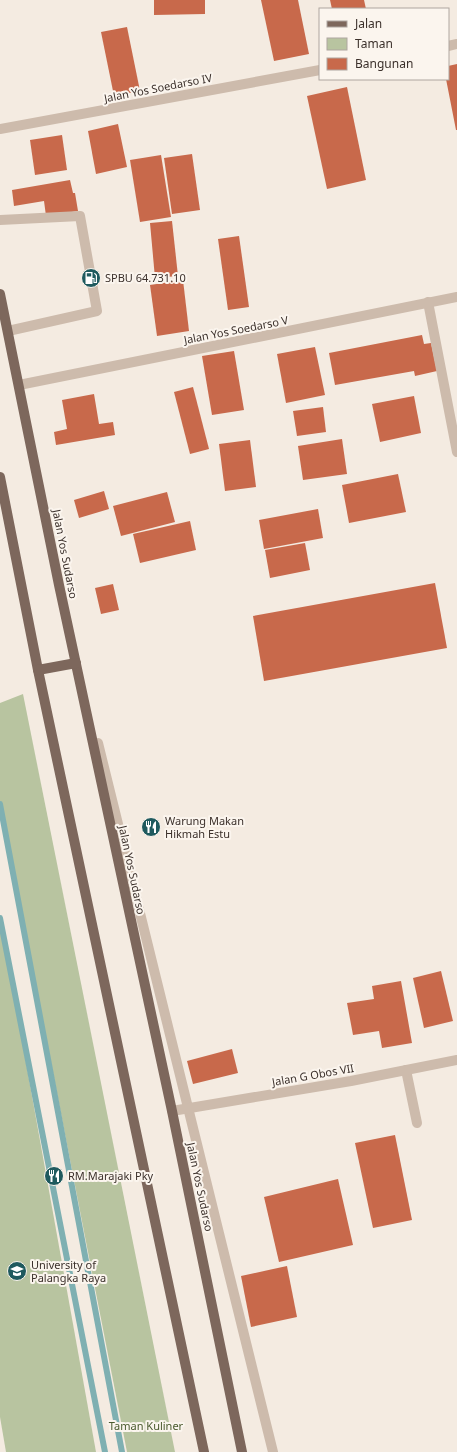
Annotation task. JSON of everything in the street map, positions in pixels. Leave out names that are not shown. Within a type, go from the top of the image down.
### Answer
[{"type":"main road","name":"Jalan Yos Sudarso","points":[[0,294],[59,585],[172,1110],[242,1452]]},
{"type":"main road","points":[[0,478],[38,670],[204,1452]]},
{"type":"main road","points":[[38,670],[76,663]]},
{"type":"street","name":"Jalan Yos Soedarso IV","points":[[0,129],[319,70]]},
{"type":"street","points":[[0,220],[80,216],[97,311],[8,332]]},
{"type":"street","name":"Jalan Yos Soedarso V","points":[[19,385],[457,297]]},
{"type":"street","points":[[428,302],[457,452]]},
{"type":"street","points":[[59,585],[273,1452]]},
{"type":"street","name":"Jalan G Obos VII","points":[[172,1110],[352,1081],[457,1060]]},
{"type":"street","points":[[406,1070],[417,1123]]},
{"type":"green space","name":"Taman Kuliner","points":[[23,694],[175,1452],[127,1452],[0,801],[0,703]]},
{"type":"green space","points":[[0,918],[96,1452],[6,1452],[0,1417]]},
{"type":"building","points":[[154,0],[205,0],[205,14],[154,15]]},
{"type":"building","points":[[261,0],[298,0],[309,54],[274,61]]},
{"type":"building","points":[[330,0],[364,0],[366,8],[332,8]]},
{"type":"building","points":[[127,27],[140,91],[114,96],[101,32]]},
{"type":"building","points":[[457,64],[457,130],[446,80],[449,80],[449,66]]},
{"type":"building","points":[[347,87],[366,180],[327,189],[307,96]]},
{"type":"building","points":[[118,124],[127,167],[96,174],[88,131]]},
{"type":"building","points":[[62,135],[67,170],[35,175],[30,140]]},
{"type":"building","points":[[192,154],[200,210],[172,214],[164,158]]},
{"type":"building","points":[[161,155],[171,217],[140,222],[130,160]]},
{"type":"building","points":[[70,180],[73,193],[75,193],[78,211],[46,216],[44,201],[14,206],[12,190]]},
{"type":"building","points":[[172,221],[178,276],[155,278],[150,223]]},
{"type":"building","points":[[239,236],[249,307],[228,310],[218,239]]},
{"type":"building","points":[[183,280],[189,331],[157,336],[150,285]]},
{"type":"building","points":[[422,335],[424,344],[431,343],[437,371],[415,376],[414,371],[335,385],[329,353]]},
{"type":"building","points":[[315,347],[325,395],[286,403],[277,354]]},
{"type":"building","points":[[234,351],[244,410],[212,415],[202,356]]},
{"type":"building","points":[[193,387],[209,449],[190,454],[174,392]]},
{"type":"building","points":[[94,394],[99,424],[113,422],[115,435],[56,445],[54,432],[67,429],[62,400]]},
{"type":"building","points":[[414,396],[421,433],[380,442],[372,404]]},
{"type":"building","points":[[323,407],[326,432],[297,436],[293,411]]},
{"type":"building","points":[[342,439],[347,474],[303,480],[298,446]]},
{"type":"building","points":[[250,440],[256,487],[225,491],[219,444]]},
{"type":"building","points":[[398,474],[406,512],[349,523],[342,485]]},
{"type":"building","points":[[104,491],[109,509],[79,518],[74,500]]},
{"type":"building","points":[[167,492],[175,522],[121,536],[113,506]]},
{"type":"building","points":[[318,509],[323,538],[264,549],[259,520]]},
{"type":"building","points":[[190,521],[196,550],[140,563],[133,534]]},
{"type":"building","points":[[305,543],[310,570],[270,578],[265,550]]},
{"type":"building","points":[[435,583],[447,648],[264,681],[253,616]]},
{"type":"building","points":[[113,584],[119,610],[101,614],[95,588]]},
{"type":"building","points":[[441,971],[453,1021],[424,1028],[413,978]]},
{"type":"building","points":[[401,981],[412,1043],[382,1048],[379,1031],[353,1035],[347,1003],[374,999],[372,986]]},
{"type":"building","points":[[232,1049],[238,1073],[193,1084],[187,1061]]},
{"type":"building","points":[[395,1135],[412,1220],[373,1228],[355,1143]]},
{"type":"building","points":[[338,1179],[353,1245],[279,1262],[264,1197]]},
{"type":"building","points":[[287,1266],[297,1317],[251,1327],[241,1276]]},
{"type":"waterway","points":[[0,804],[122,1452]]},
{"type":"waterway","points":[[0,918],[105,1452]]},
{"type":"place","name":"SPBU 64.731.10","points":[[91,278]]},
{"type":"place","name":"Warung Makan Hikmah Estu","points":[[151,827]]},
{"type":"place","name":"RM.Marajaki Pky","points":[[54,1176]]},
{"type":"place","name":"University of Palangka Raya","points":[[17,1271]]}]
